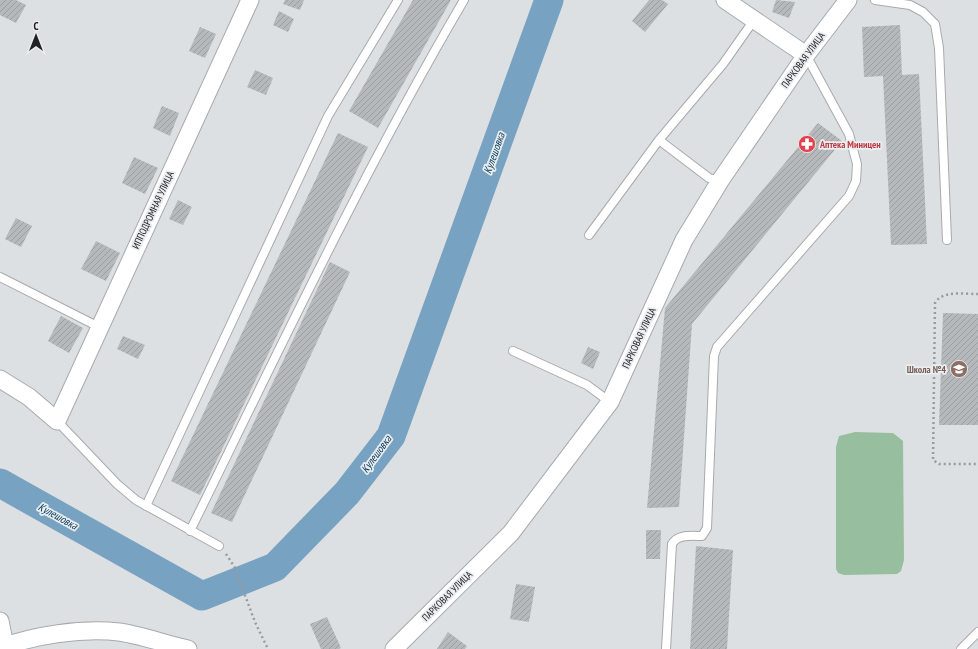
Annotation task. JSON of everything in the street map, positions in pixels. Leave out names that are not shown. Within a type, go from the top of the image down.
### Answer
[{"type":"street","name":"ИППОДРОМНАЯ УЛИЦА","points":[[57,421],[250,0]]},
{"type":"street","points":[[725,0],[806,55]]},
{"type":"street","name":"ПАРКОВАЯ УЛИЦА","points":[[394,649],[511,533],[610,402],[684,240],[720,181],[806,55],[848,0]]},
{"type":"street","points":[[0,379],[29,396],[57,421]]},
{"type":"street","points":[[0,621],[2,647],[29,638],[75,632],[119,632],[188,649]]},
{"type":"lane","points":[[146,506],[328,116],[398,0]]},
{"type":"lane","points":[[190,531],[310,287],[434,51],[464,0]]},
{"type":"lane","points":[[875,0],[910,5],[923,12],[935,24],[939,48],[947,240]]},
{"type":"lane","points":[[589,235],[659,140],[723,64],[754,20]]},
{"type":"lane","points":[[666,649],[672,544],[675,540],[681,537],[702,536],[707,528],[714,356],[717,347],[849,196],[856,181],[857,164],[849,134],[806,55]]},
{"type":"lane","points":[[659,140],[709,178],[720,181]]},
{"type":"lane","points":[[0,277],[99,327]]},
{"type":"lane","points":[[513,351],[586,385],[610,402]]},
{"type":"lane","points":[[57,421],[117,484],[136,500],[219,546]]},
{"type":"lane","points":[[962,649],[978,632]]},
{"type":"path","points":[[978,294],[944,295],[938,298],[935,303],[933,460],[939,464],[978,464]]},
{"type":"path","points":[[230,559],[255,622],[268,649]]},
{"type":"green space","points":[[855,432],[893,433],[903,441],[904,560],[901,571],[897,574],[844,575],[838,573],[836,569],[836,447],[839,436]]},
{"type":"building","points":[[0,0],[16,0],[26,5],[16,23],[0,15]]},
{"type":"building","points":[[285,0],[304,0],[300,10],[283,4]]},
{"type":"building","points":[[413,0],[451,0],[378,128],[349,111]]},
{"type":"building","points":[[649,0],[662,0],[668,4],[645,32],[632,21]]},
{"type":"building","points":[[776,0],[795,2],[789,18],[772,12]]},
{"type":"building","points":[[279,11],[294,19],[288,32],[273,25]]},
{"type":"building","points":[[900,25],[902,75],[919,74],[927,244],[891,245],[883,76],[864,77],[862,27]]},
{"type":"building","points":[[200,27],[216,34],[205,58],[189,51]]},
{"type":"building","points":[[255,70],[273,78],[266,95],[247,87]]},
{"type":"building","points":[[162,106],[179,113],[170,136],[153,128]]},
{"type":"building","points":[[818,123],[842,141],[692,324],[679,507],[647,508],[665,308]]},
{"type":"building","points":[[338,133],[368,147],[200,495],[171,481]]},
{"type":"building","points":[[134,157],[158,168],[145,194],[122,183]]},
{"type":"building","points":[[178,200],[192,207],[183,225],[169,219]]},
{"type":"building","points":[[16,218],[32,226],[21,247],[5,239]]},
{"type":"building","points":[[96,241],[120,253],[106,281],[81,269]]},
{"type":"building","points":[[330,262],[350,272],[232,522],[211,513]]},
{"type":"building","name":"Школа №4","points":[[943,313],[978,314],[978,425],[939,425]]},
{"type":"building","points":[[61,316],[83,328],[69,353],[48,341]]},
{"type":"building","points":[[123,336],[145,345],[138,359],[117,349]]},
{"type":"building","points":[[588,347],[600,352],[593,369],[581,363]]},
{"type":"building","points":[[646,530],[661,530],[660,559],[646,559]]},
{"type":"building","points":[[696,546],[733,550],[727,649],[690,649]]},
{"type":"building","points":[[516,584],[535,587],[529,622],[510,619]]},
{"type":"building","points":[[327,617],[341,648],[339,649],[321,649],[310,624]]},
{"type":"building","points":[[448,632],[467,646],[465,649],[437,649]]},
{"type":"waterway","name":"Кулешовка","points":[[0,483],[202,596],[275,567],[347,493],[391,436],[549,0]]},
{"type":"place","name":"Аптека Миницен","points":[[807,144]]},
{"type":"place","name":"Школа №4","points":[[959,369]]}]
